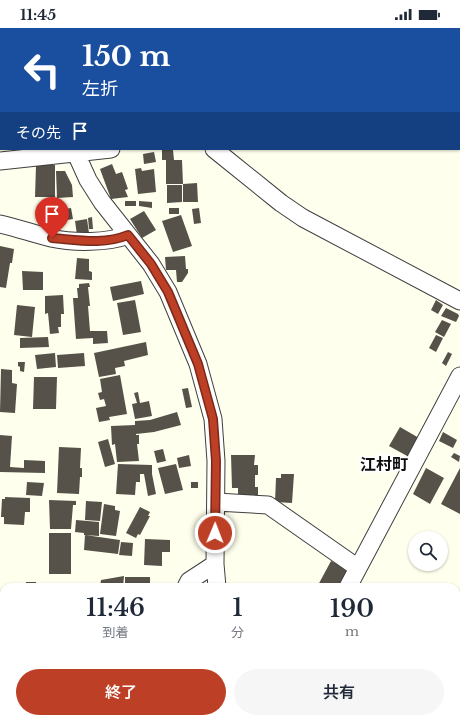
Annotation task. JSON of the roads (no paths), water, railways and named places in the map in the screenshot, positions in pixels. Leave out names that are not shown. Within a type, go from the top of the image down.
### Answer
[{"type":"street","points":[[0,161],[74,151],[93,150]]},
{"type":"street","points":[[215,150],[281,203],[303,218],[460,301]]},
{"type":"street","points":[[74,151],[88,180],[102,202],[151,264],[168,292],[198,364],[213,419],[216,461],[215,564],[217,583]]},
{"type":"street","points":[[0,224],[22,228],[52,238],[91,241],[116,240],[128,235]]},
{"type":"street","points":[[350,583],[460,376]]},
{"type":"street","points":[[216,502],[268,505],[358,568]]},
{"type":"street","points":[[188,583],[215,564]]},
{"type":"district","name":"江村町","points":[[384,464]]}]
